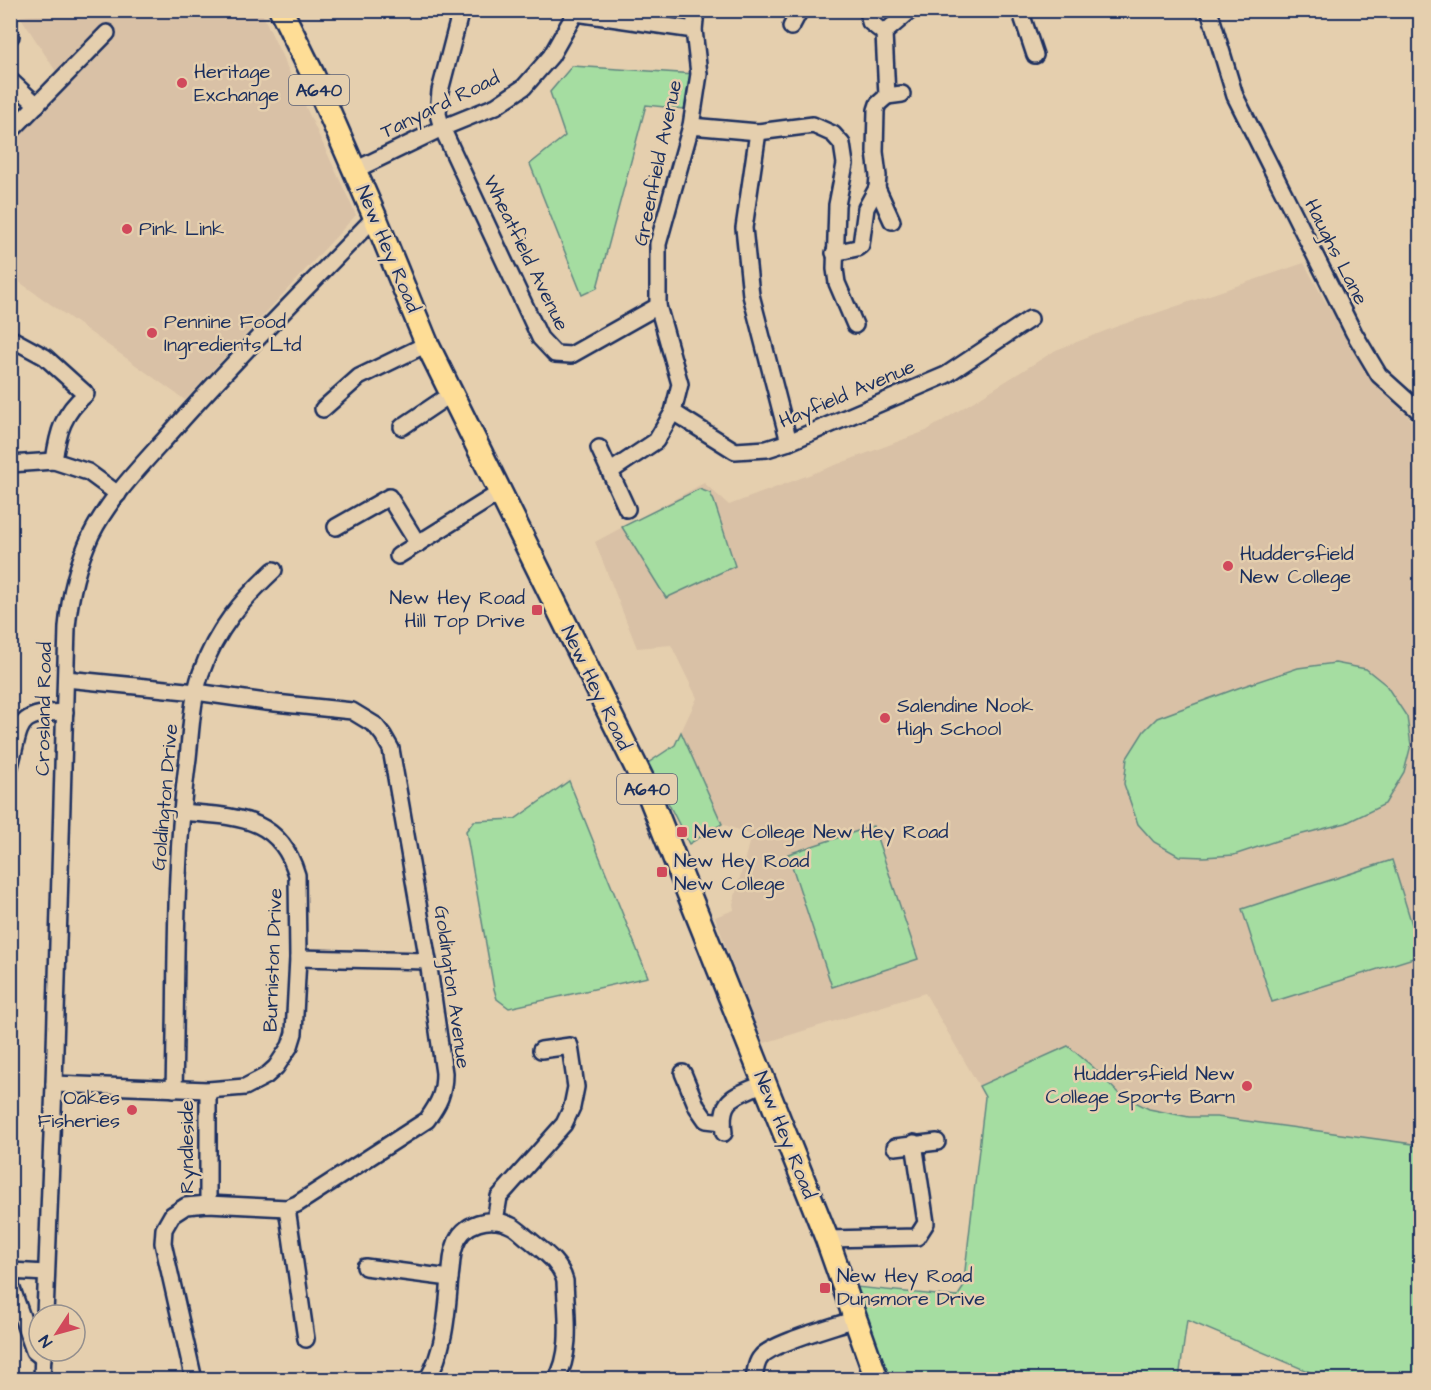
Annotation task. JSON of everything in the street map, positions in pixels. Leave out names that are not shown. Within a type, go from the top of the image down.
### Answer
[{"type":"highway","name":"New Hey Road","points":[[281,10],[355,170],[427,344],[646,787],[827,1239],[877,1380]]},
{"type":"street","name":"Wheatfield Avenue","points":[[461,10],[440,91],[438,114],[442,128],[540,338],[555,354],[571,355],[658,306]]},
{"type":"street","name":"Greenfield Avenue","points":[[611,471],[656,441],[674,412],[680,384],[658,306],[658,244],[691,126],[699,74],[694,30],[696,10]]},
{"type":"street","points":[[791,27],[801,10]]},
{"type":"street","points":[[834,253],[861,245],[866,208],[877,188],[876,110],[878,104],[894,95],[884,33],[870,22],[868,10]]},
{"type":"street","points":[[884,33],[911,10]]},
{"type":"street","points":[[1020,10],[1035,55]]},
{"type":"street","name":"Haughs Lane","points":[[1209,10],[1234,96],[1354,333],[1379,375],[1420,412]]},
{"type":"street","name":"Tanyard Road","points":[[355,170],[442,128],[496,106],[524,87],[551,56],[577,12]]},
{"type":"street","points":[[577,12],[694,30]]},
{"type":"street","points":[[10,132],[107,33]]},
{"type":"street","points":[[10,80],[36,105]]},
{"type":"street","points":[[691,126],[758,132],[813,125],[833,134],[842,144],[845,164],[837,205],[834,253],[837,283],[855,325]]},
{"type":"street","points":[[758,132],[744,228],[751,295],[789,442]]},
{"type":"street","points":[[877,188],[892,221]]},
{"type":"street","name":"Crosland Road","points":[[45,1303],[67,627],[73,586],[81,559],[92,533],[118,494],[202,396],[375,217]]},
{"type":"street","name":"Hayfield Avenue","points":[[674,412],[735,451],[767,448],[789,442],[946,375],[1030,319]]},
{"type":"street","points":[[10,338],[45,357],[86,394],[74,404],[58,432],[54,461]]},
{"type":"street","points":[[323,409],[359,376],[427,344]]},
{"type":"street","points":[[402,427],[451,394]]},
{"type":"street","points":[[599,448],[627,509]]},
{"type":"street","points":[[10,464],[54,461],[87,472],[118,494]]},
{"type":"street","points":[[398,556],[499,493]]},
{"type":"street","points":[[336,527],[389,497],[418,544]]},
{"type":"street","name":"Goldington Drive","points":[[174,1089],[181,812],[196,692],[202,672],[220,632],[246,596],[274,570]]},
{"type":"street","name":"Goldington Avenue","points":[[66,679],[352,711],[375,725],[391,749],[428,960],[444,1073],[444,1090],[438,1105],[426,1120],[297,1204],[287,1208]]},
{"type":"street","points":[[10,766],[21,726],[28,717],[38,713],[65,712]]},
{"type":"street","name":"Burniston Drive","points":[[54,1084],[208,1090],[245,1087],[276,1067],[290,1046],[294,1033],[298,958],[297,875],[288,852],[278,838],[266,828],[245,819],[181,812]]},
{"type":"street","points":[[298,958],[428,960]]},
{"type":"street","points":[[495,1221],[499,1197],[564,1124],[572,1107],[576,1087],[570,1046],[541,1050]]},
{"type":"street","points":[[683,1073],[697,1107],[706,1120],[724,1127],[722,1115],[730,1099],[764,1083]]},
{"type":"street","name":"Ryndleside","points":[[208,1090],[208,1204]]},
{"type":"street","points":[[895,1146],[937,1142]]},
{"type":"street","points":[[827,1239],[917,1237],[926,1222],[914,1143]]},
{"type":"street","points":[[194,1380],[163,1243],[164,1229],[172,1215],[186,1206],[208,1204],[287,1208],[306,1338]]},
{"type":"street","points":[[427,1380],[441,1349],[455,1244],[467,1227],[481,1222],[495,1221],[512,1226],[546,1254],[563,1272],[566,1356],[562,1371],[556,1380]]},
{"type":"street","points":[[365,1267],[450,1278]]},
{"type":"street","points":[[27,1331],[11,1286],[10,1271],[46,1273]]},
{"type":"street","points":[[754,1380],[761,1356],[774,1348],[855,1319]]},
{"type":"street","points":[[42,1380],[43,1363]]},
{"type":"shaded area","points":[[84,10],[261,11],[356,215],[185,400],[11,276],[10,187],[16,182],[11,176],[11,144],[66,87],[20,16]]},
{"type":"shaded area","name":"Huddersfield New College","points":[[1304,263],[1325,301],[1384,393],[1420,428],[1420,1145],[1217,1117],[1189,1117],[1149,1109],[1119,1094],[1093,1067],[1068,1046],[979,1086],[925,993],[761,1044],[715,917],[734,910],[733,904],[751,835],[722,824],[681,732],[697,698],[671,645],[637,648],[595,542],[704,483],[729,505],[926,431],[1056,350],[1118,326]]},
{"type":"green space","points":[[572,66],[695,74],[684,109],[646,105],[597,288],[582,295],[530,164],[565,136],[550,92]]},
{"type":"green space","points":[[699,489],[710,493],[714,501],[735,566],[666,598],[622,527]]},
{"type":"green space","points":[[1335,663],[1366,669],[1386,685],[1407,717],[1411,745],[1404,772],[1385,804],[1346,823],[1279,840],[1234,855],[1179,856],[1154,842],[1138,824],[1124,784],[1127,758],[1144,731],[1157,718],[1298,668]]},
{"type":"green space","points":[[681,732],[722,824],[689,844],[648,763],[675,745]]},
{"type":"green space","points":[[569,781],[648,977],[509,1008],[497,999],[494,989],[466,831],[474,821],[515,819]]},
{"type":"green space","points":[[873,826],[918,959],[832,987],[788,854]]},
{"type":"green space","points":[[1392,860],[1420,956],[1272,1002],[1242,909]]},
{"type":"green space","points":[[1068,1046],[1093,1067],[1119,1094],[1149,1109],[1189,1117],[1217,1117],[1420,1145],[1420,1379],[1326,1379],[1187,1320],[1179,1379],[890,1379],[856,1287],[957,1297],[963,1288],[985,1097],[979,1086]]},
{"type":"place","name":"Heritage Exchange","points":[[182,83]]},
{"type":"place","name":"Pink Link","points":[[127,229]]},
{"type":"place","name":"Pennine Food Ingredients Ltd","points":[[152,333]]},
{"type":"place","name":"Huddersfield New College","points":[[1228,566]]},
{"type":"place","name":"New Hey Road Hill Top Drive","points":[[537,610]]},
{"type":"place","name":"Salendine Nook High School","points":[[885,718]]},
{"type":"place","name":"New College New Hey Road","points":[[682,832]]},
{"type":"place","name":"New Hey Road New College","points":[[662,872]]},
{"type":"place","name":"Huddersfield New College Sports Barn","points":[[1247,1086]]},
{"type":"place","name":"Oakes Fisheries","points":[[132,1110]]},
{"type":"place","name":"New Hey Road Dunsmore Drive","points":[[825,1288]]}]
